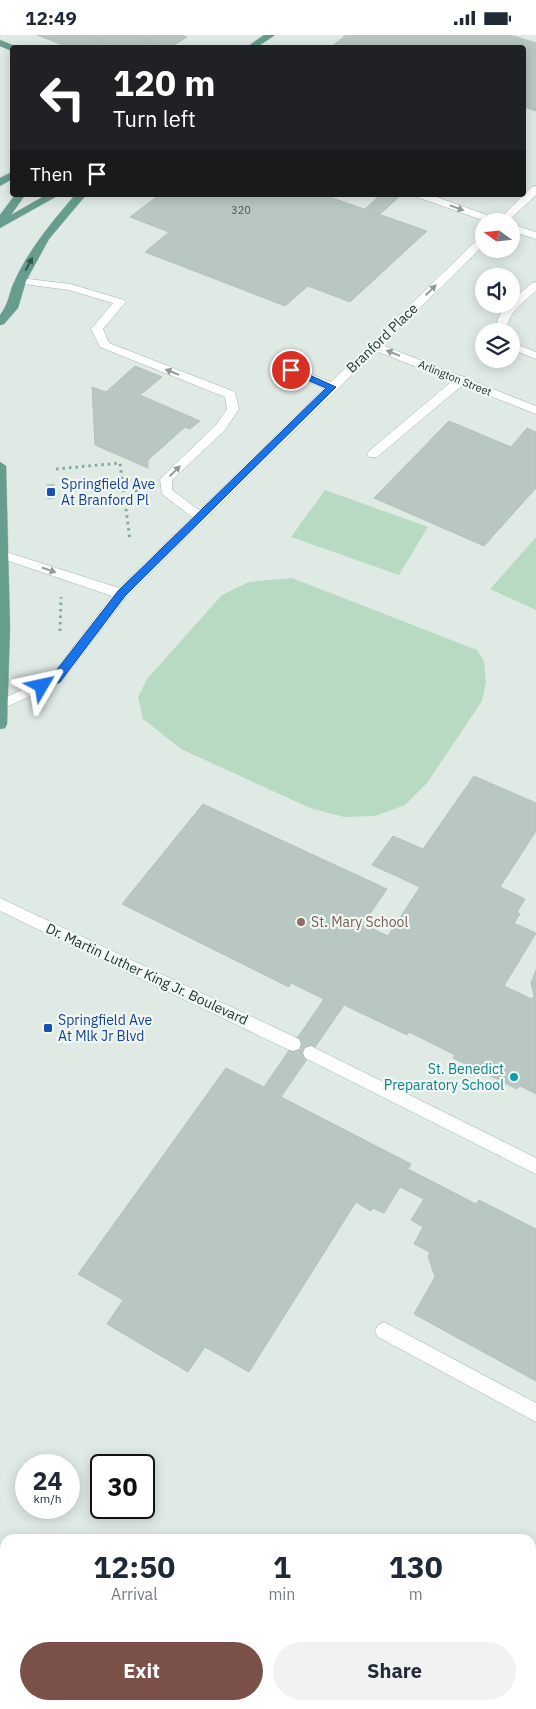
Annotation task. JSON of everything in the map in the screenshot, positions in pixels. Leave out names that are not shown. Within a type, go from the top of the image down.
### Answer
[{"type":"main road","points":[[254,45],[270,35]]},
{"type":"main road","points":[[0,223],[19,197]]},
{"type":"main road","points":[[0,223],[50,197]]},
{"type":"main road","points":[[0,322],[12,308],[20,281],[44,239],[79,197]]},
{"type":"main road","points":[[0,466],[2,554],[0,724]]},
{"type":"street","points":[[510,213],[536,189]]},
{"type":"street","points":[[426,197],[475,214]]},
{"type":"street","points":[[520,230],[536,236]]},
{"type":"street","name":"Branford Place","points":[[1,705],[56,679],[121,594],[475,248]]},
{"type":"street","points":[[20,281],[70,287],[120,302],[98,329],[104,345],[231,395],[233,409],[220,428],[166,479],[166,491],[200,517]]},
{"type":"street","points":[[501,323],[505,315],[536,285]]},
{"type":"street","name":"Arlington Street","points":[[374,346],[536,410]]},
{"type":"street","points":[[520,349],[536,356]]},
{"type":"street","points":[[291,370],[332,387]]},
{"type":"street","points":[[373,454],[461,380]]},
{"type":"street","points":[[2,554],[121,594]]},
{"type":"street","name":"Dr. Martin Luther King Jr. Boulevard","points":[[0,904],[293,1044]]},
{"type":"street","points":[[311,1053],[536,1165]]},
{"type":"street","points":[[384,1331],[536,1413]]},
{"type":"path","points":[[56,469],[120,463],[130,540]]},
{"type":"path","points":[[60,634],[61,594]]},
{"type":"green space","points":[[325,490],[428,527],[399,575],[291,537]]},
{"type":"green space","points":[[536,537],[536,610],[490,589]]},
{"type":"green space","points":[[292,578],[477,650],[484,661],[486,682],[482,701],[427,783],[405,805],[375,816],[344,817],[310,808],[181,749],[143,719],[138,697],[147,679],[222,595],[249,582]]},
{"type":"building","points":[[37,35],[85,35],[111,45],[63,45]]},
{"type":"building","points":[[85,35],[133,35],[160,45],[111,45]]},
{"type":"building","points":[[133,35],[181,35],[187,37],[174,45],[160,45]]},
{"type":"building","points":[[346,35],[510,35],[536,43],[536,111],[526,108],[526,45],[334,45]]},
{"type":"building","points":[[156,197],[330,197],[427,231],[350,302],[308,286],[285,306],[145,252],[169,232],[130,217]]},
{"type":"building","points":[[378,197],[399,197],[379,215],[365,209]]},
{"type":"building","points":[[135,366],[162,377],[140,395],[200,421],[190,429],[185,427],[148,460],[148,468],[95,445],[92,387],[106,392]]},
{"type":"building","points":[[449,421],[511,447],[527,428],[536,432],[536,488],[484,546],[374,498]]},
{"type":"building","points":[[54,484],[54,498],[48,499],[47,485]]},
{"type":"building","name":"St. Benedict Preparatory School","points":[[474,776],[536,803],[536,831],[500,887],[525,899],[517,912],[520,914],[514,923],[536,933],[504,986],[532,999],[534,996],[531,983],[536,970],[536,1094],[520,1086],[517,1089],[453,1058],[455,1055],[409,1032],[407,1035],[344,1005],[281,1097],[411,1164],[408,1169],[476,1204],[479,1200],[536,1229],[536,1381],[414,1314],[435,1277],[428,1256],[430,1252],[414,1244],[423,1227],[411,1220],[424,1199],[400,1187],[384,1213],[373,1208],[371,1211],[356,1202],[249,1372],[205,1347],[188,1372],[107,1324],[123,1300],[78,1274],[226,1068],[264,1087],[324,999],[291,983],[289,987],[122,904],[203,804],[387,889],[363,924],[388,936],[420,887],[372,865],[393,836],[423,849]]},
{"type":"tunnel","points":[[293,1044],[311,1053]]},
{"type":"place","name":"Springfield Ave At Branford Pl","points":[[51,492]]},
{"type":"place","name":"St. Mary School","points":[[301,922]]},
{"type":"place","name":"Springfield Ave At Mlk Jr Blvd","points":[[48,1028]]},
{"type":"place","name":"St. Benedict Preparatory School","points":[[514,1077]]},
{"type":"route","points":[[42,686],[56,679],[121,594],[332,387],[291,370]]}]
